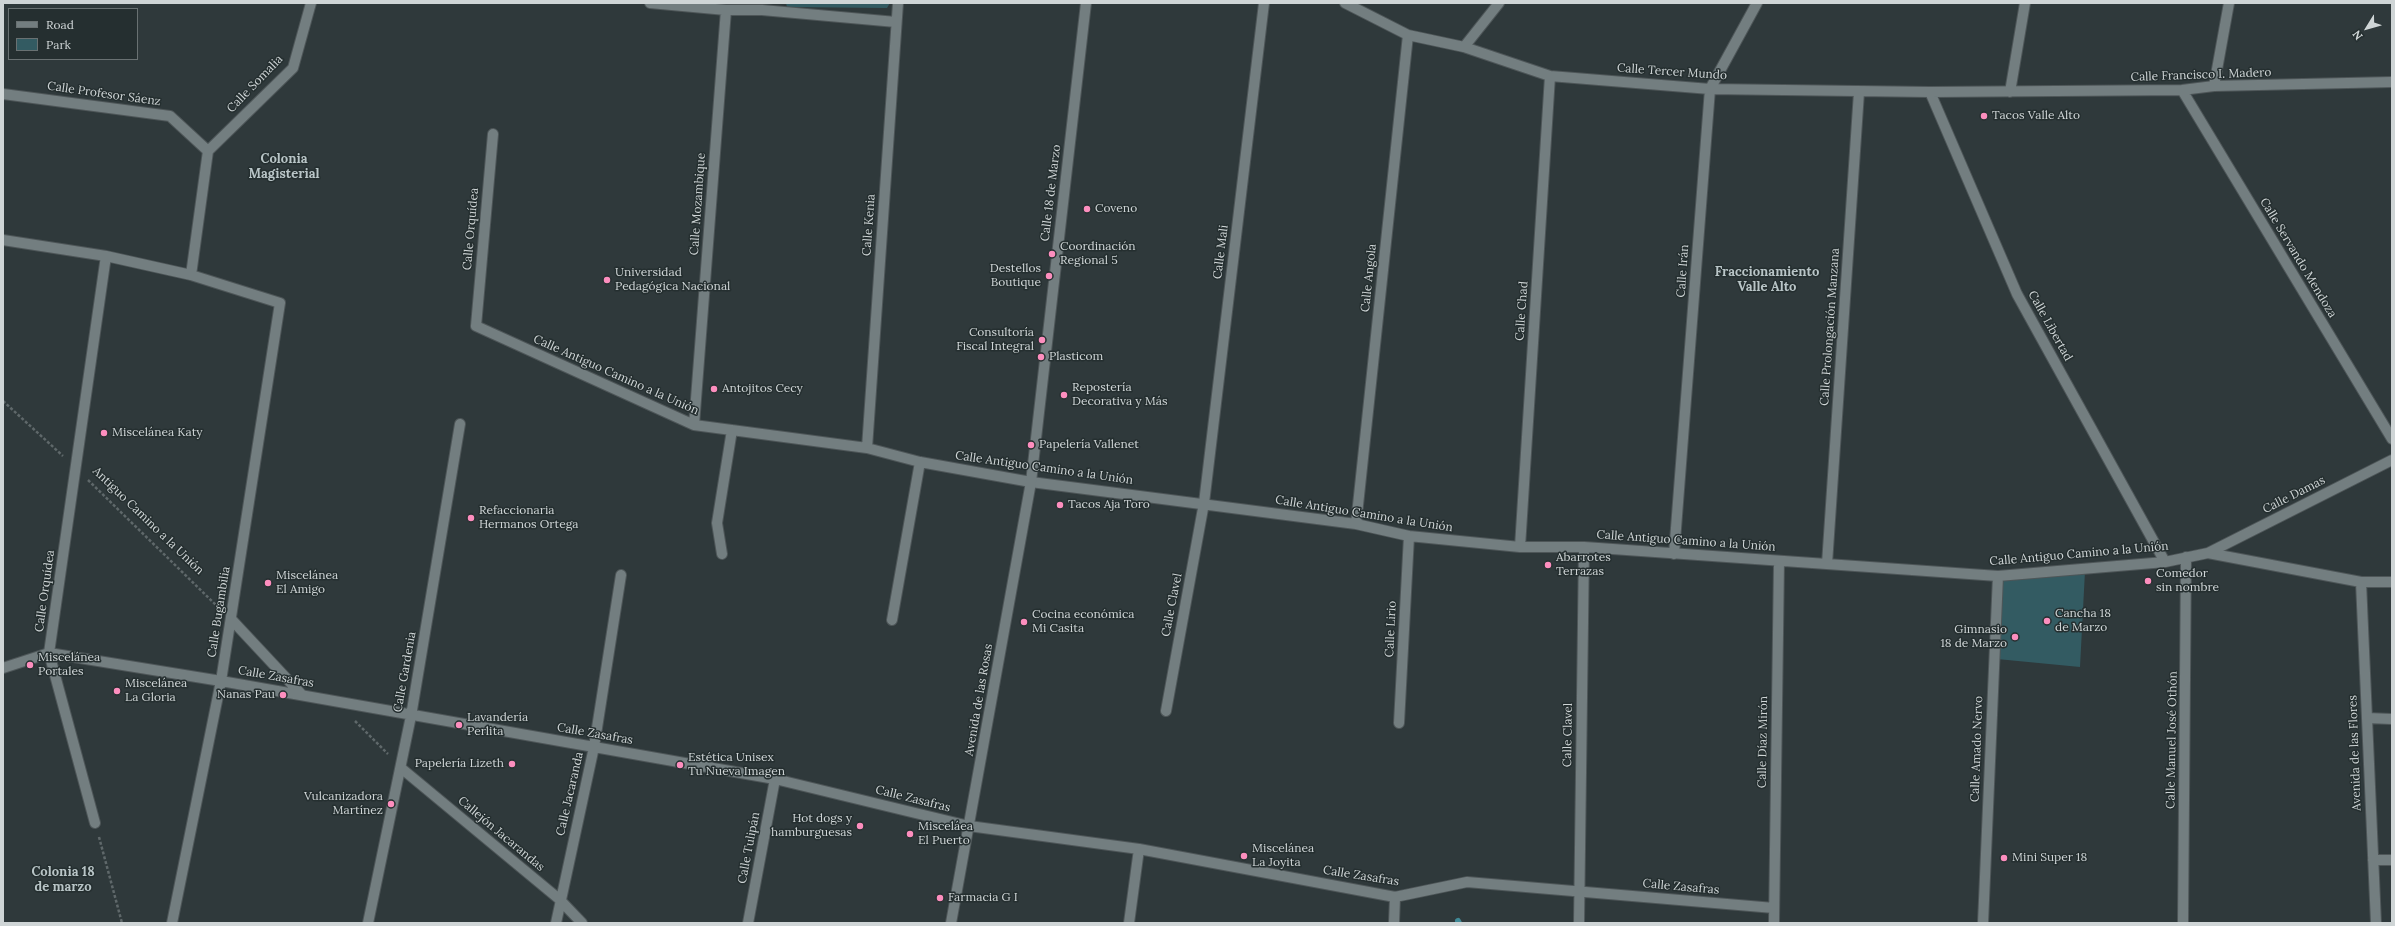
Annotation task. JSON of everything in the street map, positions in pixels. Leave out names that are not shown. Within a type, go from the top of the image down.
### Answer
[{"type":"street","name":"Calle Somalia","points":[[208,151],[293,68],[311,3]]},
{"type":"street","points":[[650,3],[726,10],[763,7],[896,22]]},
{"type":"street","name":"Calle Kenia","points":[[867,448],[898,3]]},
{"type":"street","name":"Calle 18 de Marzo","points":[[1031,482],[1086,3]]},
{"type":"street","name":"Calle Mali","points":[[1204,503],[1264,3]]},
{"type":"street","name":"Calle Tercer Mundo","points":[[1345,3],[1408,35],[1464,47],[1550,76],[1710,89],[1859,92],[2010,92]]},
{"type":"street","points":[[1464,47],[1499,3]]},
{"type":"street","name":"Calle Irán","points":[[1674,554],[1710,89],[1757,3]]},
{"type":"street","points":[[2010,92],[2025,3]]},
{"type":"street","points":[[2214,86],[2230,3]]},
{"type":"street","name":"Calle Mozambique","points":[[694,425],[726,10]]},
{"type":"street","name":"Calle Angola","points":[[1356,524],[1408,35]]},
{"type":"street","name":"Calle Chad","points":[[1520,547],[1550,76]]},
{"type":"street","name":"Calle Francisco I. Madero","points":[[2010,92],[2182,90],[2214,86],[2392,82]]},
{"type":"street","name":"Calle Servando Mendoza","points":[[2182,90],[2392,438]]},
{"type":"street","name":"Calle Prolongación Manzana","points":[[1827,564],[1859,92]]},
{"type":"street","name":"Calle Libertad","points":[[1930,92],[2017,294],[2165,562]]},
{"type":"street","name":"Calle Profesor Sáenz","points":[[3,94],[170,116],[208,151]]},
{"type":"street","name":"Calle Orquídea","points":[[476,326],[493,134]]},
{"type":"street","points":[[3,240],[106,256],[191,275],[208,151]]},
{"type":"street","name":"Calle Orquídea","points":[[95,823],[49,653],[106,256]]},
{"type":"street","name":"Calle Bugambilia","points":[[172,923],[221,680],[280,303],[191,275]]},
{"type":"street","name":"Calle Antiguo Camino a la Unión","points":[[476,326],[694,425],[867,448],[920,462],[1031,482],[1204,503],[1356,524],[1409,536],[1520,547],[1584,547],[1998,576],[2165,562],[2208,553],[2361,582],[2392,582]]},
{"type":"street","name":"Calle Gardenia","points":[[368,923],[411,716],[460,424]]},
{"type":"street","points":[[722,554],[717,523],[732,430]]},
{"type":"street","name":"Calle Damas","points":[[2208,553],[2392,460]]},
{"type":"street","points":[[892,620],[920,462]]},
{"type":"street","name":"Avenida de las Rosas","points":[[951,923],[1031,482]]},
{"type":"street","name":"Calle Clavel","points":[[1166,711],[1204,503]]},
{"type":"street","name":"Calle Lirio","points":[[1399,723],[1409,536]]},
{"type":"street","name":"Calle Clavel","points":[[1579,923],[1584,547]]},
{"type":"street","name":"Calle Manuel José Othón","points":[[2183,923],[2186,557]]},
{"type":"street","name":"Calle Díaz Mirón","points":[[1774,923],[1779,561]]},
{"type":"street","name":"Calle Jacaranda","points":[[556,923],[559,899],[594,747],[621,575]]},
{"type":"street","name":"Calle Amado Nervo","points":[[1983,923],[1998,576]]},
{"type":"street","name":"Avenida de las Flores","points":[[2361,582],[2376,923]]},
{"type":"street","points":[[231,619],[302,695]]},
{"type":"street","points":[[3,667],[49,653]]},
{"type":"street","name":"Calle Zasafras","points":[[49,653],[221,680],[411,716],[775,779],[969,826],[1139,849],[1395,897],[1467,882],[1774,908]]},
{"type":"street","points":[[2367,718],[2392,718]]},
{"type":"street","name":"Callejón Jacarandas","points":[[401,768],[559,899],[582,923]]},
{"type":"street","name":"Calle Tulipán","points":[[748,923],[775,779]]},
{"type":"street","points":[[1129,923],[1139,849]]},
{"type":"street","points":[[2373,860],[2392,860]]},
{"type":"street","points":[[1394,923],[1395,897]]},
{"type":"path","points":[[3,401],[76,468]]},
{"type":"path","name":"Antiguo Camino a la Unión","points":[[76,468],[231,619]]},
{"type":"path","points":[[337,702],[401,768]]},
{"type":"path","points":[[95,823],[122,923]]},
{"type":"green space","points":[[786,3],[890,3],[887,8],[787,7]]},
{"type":"green space","points":[[2085,571],[2080,667],[1997,659],[1999,577]]},
{"type":"place","name":"Tacos Valle Alto","points":[[1984,116]]},
{"type":"place","name":"Coveno","points":[[1087,209]]},
{"type":"place","name":"Coordinación Regional 5","points":[[1052,254]]},
{"type":"place","name":"Destellos Boutique","points":[[1049,276]]},
{"type":"place","name":"Universidad Pedagógica Nacional","points":[[607,280]]},
{"type":"place","name":"Consultoría Fiscal Integral","points":[[1042,340]]},
{"type":"place","name":"Plasticom","points":[[1041,357]]},
{"type":"place","name":"Antojitos Cecy","points":[[714,389]]},
{"type":"place","name":"Repostería Decorativa y Más","points":[[1064,395]]},
{"type":"place","name":"Miscelánea Katy","points":[[104,433]]},
{"type":"place","name":"Papelería Vallenet","points":[[1031,445]]},
{"type":"place","name":"Tacos Aja Toro","points":[[1060,505]]},
{"type":"place","name":"Refaccionaria Hermanos Ortega","points":[[471,518]]},
{"type":"place","name":"Abarrotes Terrazas","points":[[1548,565]]},
{"type":"place","name":"Comedor sin nombre","points":[[2148,581]]},
{"type":"place","name":"Miscelánea El Amigo","points":[[268,583]]},
{"type":"place","name":"Cancha 18 de Marzo","points":[[2047,621]]},
{"type":"place","name":"Cocina económica Mi Casita","points":[[1024,622]]},
{"type":"place","name":"Gimnasio 18 de Marzo","points":[[2015,637]]},
{"type":"place","name":"Miscelánea Portales","points":[[30,665]]},
{"type":"place","name":"Miscelánea La Gloria","points":[[117,691]]},
{"type":"place","name":"Nanas Pau","points":[[283,695]]},
{"type":"place","name":"Lavandería Perlita","points":[[459,725]]},
{"type":"place","name":"Papelería Lizeth","points":[[512,764]]},
{"type":"place","name":"Estética Unisex Tu Nueva Imagen","points":[[680,765]]},
{"type":"place","name":"Vulcanizadora Martínez","points":[[391,804]]},
{"type":"place","name":"Hot dogs y hamburguesas","points":[[860,826]]},
{"type":"place","name":"Misceláea El Puerto","points":[[910,834]]},
{"type":"place","name":"Miscelánea La Joyita","points":[[1244,856]]},
{"type":"place","name":"Mini Super 18","points":[[2004,858]]},
{"type":"place","name":"Farmacia G I","points":[[940,898]]},
{"type":"district","name":"Colonia Magisterial","points":[[284,166]]},
{"type":"district","name":"Fraccionamiento Valle Alto","points":[[1767,280]]},
{"type":"district","name":"Colonia 18 de marzo","points":[[63,880]]}]
